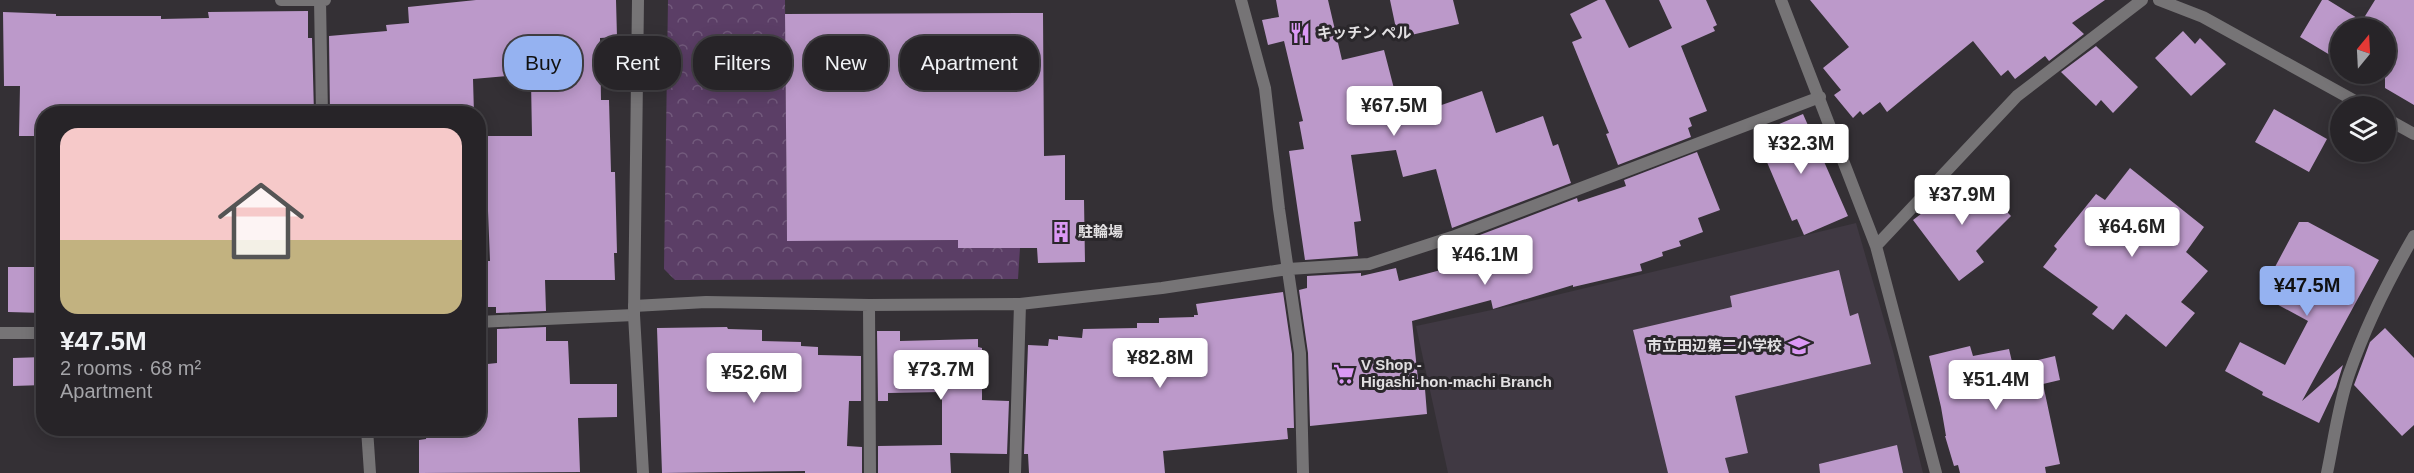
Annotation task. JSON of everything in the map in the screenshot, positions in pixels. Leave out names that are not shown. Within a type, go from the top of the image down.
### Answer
[{"type":"street","points":[[280,0],[325,0]]},
{"type":"street","points":[[320,0],[322,106]]},
{"type":"street","points":[[638,0],[634,311],[643,473]]},
{"type":"street","points":[[1241,0],[1264,88],[1300,353],[1303,473]]},
{"type":"street","points":[[1781,0],[1876,246],[1936,473]]},
{"type":"street","points":[[1876,246],[2017,96],[2142,0]]},
{"type":"street","points":[[2159,0],[2203,17],[2346,96]]},
{"type":"street","points":[[486,321],[634,311],[706,302],[868,305],[1020,304],[1162,288],[1288,270],[1369,264],[1421,247],[1820,97]]},
{"type":"street","points":[[2396,124],[2414,134]]},
{"type":"street","points":[[2327,473],[2349,374],[2382,292],[2414,236]]},
{"type":"street","points":[[1015,473],[1020,304]]},
{"type":"street","points":[[868,305],[870,473]]},
{"type":"street","points":[[0,333],[36,333]]},
{"type":"street","points":[[368,436],[370,473]]},
{"type":"shaded area","name":"市立田辺第二小学校","points":[[1856,223],[1893,351],[1923,473],[1448,473],[1416,326],[1515,305]]},
{"type":"green space","points":[[668,0],[785,0],[785,36],[693,36],[693,90],[786,90],[787,241],[958,240],[958,248],[1020,248],[1018,279],[675,280],[664,269],[667,90],[681,90],[681,36],[667,36]]},
{"type":"building","points":[[476,0],[616,0],[617,36],[594,36],[594,90],[601,90],[601,100],[609,100],[611,172],[615,172],[617,253],[614,253],[615,280],[545,280],[546,311],[496,313],[496,307],[487,307],[487,261],[490,261],[486,136],[532,136],[531,90],[582,90],[582,36],[504,36],[504,76],[473,79],[474,106],[330,106],[329,36],[387,31],[386,25],[409,23],[408,7]]},
{"type":"building","points":[[1276,0],[1328,0],[1342,60],[1384,50],[1398,104],[1426,96],[1430,109],[1482,91],[1496,133],[1543,116],[1553,146],[1558,144],[1571,183],[1452,228],[1436,169],[1403,177],[1396,150],[1351,155],[1361,221],[1354,222],[1358,256],[1305,260],[1289,151],[1304,149],[1299,122],[1303,121],[1284,41],[1268,45],[1262,20],[1279,17]]},
{"type":"building","points":[[1390,0],[1453,0],[1459,24],[1398,38]]},
{"type":"building","points":[[1598,0],[1605,0],[1629,48],[1672,28],[1659,0],[1706,0],[1717,25],[1713,27],[1715,31],[1681,46],[1707,111],[1689,118],[1692,126],[1688,128],[1691,137],[1618,165],[1606,134],[1609,133],[1572,42],[1582,38],[1570,14]]},
{"type":"building","points":[[1810,0],[2105,0],[2072,23],[2084,34],[2049,61],[2045,56],[2015,79],[2008,70],[2001,76],[1973,41],[1887,112],[1880,102],[1863,115],[1860,111],[1853,118],[1834,95],[1841,90],[1823,68],[1849,47]]},
{"type":"building","points":[[2322,0],[2328,0],[2357,18],[2330,18],[2330,55],[2300,37]]},
{"type":"building","points":[[2375,0],[2414,0],[2414,105],[2385,88],[2385,84],[2396,84],[2396,18],[2364,18]]},
{"type":"building","points":[[308,11],[308,38],[312,38],[314,106],[36,106],[36,136],[19,136],[20,86],[4,86],[3,12],[56,14],[56,16],[161,16],[161,19],[209,18],[208,12]]},
{"type":"building","points":[[1043,13],[1044,156],[1065,155],[1065,200],[1084,200],[1085,262],[1038,263],[1037,248],[958,248],[958,240],[787,241],[786,90],[792,90],[792,36],[785,36],[785,14]]},
{"type":"building","points":[[2183,31],[2195,44],[2200,38],[2226,64],[2191,96],[2155,58]]},
{"type":"building","points":[[2096,46],[2138,87],[2113,113],[2101,100],[2096,106],[2061,72]]},
{"type":"building","points":[[2274,109],[2327,139],[2309,172],[2255,142]]},
{"type":"building","points":[[1803,114],[1848,216],[1804,235],[1797,219],[1792,221],[1755,134]]},
{"type":"building","points":[[1697,152],[1720,210],[1698,218],[1703,232],[1679,241],[1681,246],[1662,252],[1663,256],[1640,264],[1642,271],[1573,287],[1573,285],[1493,309],[1491,300],[1412,321],[1419,390],[1425,389],[1427,414],[1310,426],[1308,353],[1299,290],[1307,288],[1307,276],[1361,273],[1361,276],[1396,268],[1399,281],[1456,266],[1450,249],[1457,247],[1456,244],[1577,198],[1578,202],[1626,186],[1624,180]]},
{"type":"building","points":[[2130,168],[2204,227],[2186,252],[2208,271],[2181,302],[2195,313],[2166,347],[2126,314],[2113,330],[2092,314],[2098,307],[2043,267],[2057,249],[2054,246],[2096,194],[2105,200]]},
{"type":"building","points":[[1974,178],[2011,216],[1976,251],[1984,262],[1959,281],[1913,220],[1938,201],[1941,205],[1965,181],[1968,184]]},
{"type":"building","points":[[2299,222],[2308,222],[2379,260],[2302,401],[2343,365],[2336,387],[2319,423],[2262,395],[2263,392],[2225,371],[2240,342],[2285,365],[2308,321],[2260,295]]},
{"type":"building","points":[[8,267],[36,267],[36,313],[8,312]]},
{"type":"building","points":[[1839,270],[1850,316],[1858,313],[1871,364],[1735,396],[1748,453],[1725,458],[1729,473],[1668,473],[1633,330],[1732,307],[1730,296]]},
{"type":"building","points":[[1283,292],[1292,354],[1294,428],[1287,428],[1288,439],[1163,451],[1165,473],[1029,473],[1028,454],[1024,454],[1028,345],[1048,346],[1049,339],[1058,340],[1058,336],[1082,338],[1083,329],[1137,328],[1137,323],[1159,323],[1159,318],[1194,317],[1198,315],[1196,304]]},
{"type":"building","points":[[546,327],[546,341],[568,341],[570,384],[617,384],[617,417],[578,418],[580,472],[419,473],[419,440],[426,439],[427,436],[486,436],[486,364],[497,363],[497,329]]},
{"type":"building","points":[[727,327],[728,329],[762,330],[762,341],[801,342],[801,346],[818,347],[818,355],[861,356],[861,401],[849,401],[847,446],[862,447],[862,473],[805,473],[805,471],[662,473],[657,328]]},
{"type":"building","points":[[2385,328],[2414,358],[2414,425],[2402,436],[2354,385],[2370,342]]},
{"type":"building","points":[[877,331],[900,331],[900,341],[978,339],[978,347],[982,348],[982,400],[1009,401],[1007,454],[950,453],[951,473],[878,473],[878,446],[942,445],[942,392],[888,393],[888,401],[878,401]]},
{"type":"building","points":[[1970,346],[1973,356],[2009,349],[2013,366],[2055,356],[2060,380],[2043,384],[2060,464],[2045,467],[2046,473],[1960,473],[1958,465],[1954,466],[1945,436],[1929,356]]},
{"type":"building","points":[[36,357],[36,385],[13,386],[13,358]]},
{"type":"building","points":[[1897,445],[1903,473],[1820,473],[1819,464]]},
{"type":"place","name":"キッチン ペル","points":[[1300,33]]},
{"type":"place","name":"駐輪場","points":[[1061,232]]},
{"type":"place","name":"市立田辺第二小学校","points":[[1799,346]]},
{"type":"place","name":"V Shop - Higashi-hon-machi Branch","points":[[1344,374]]}]
